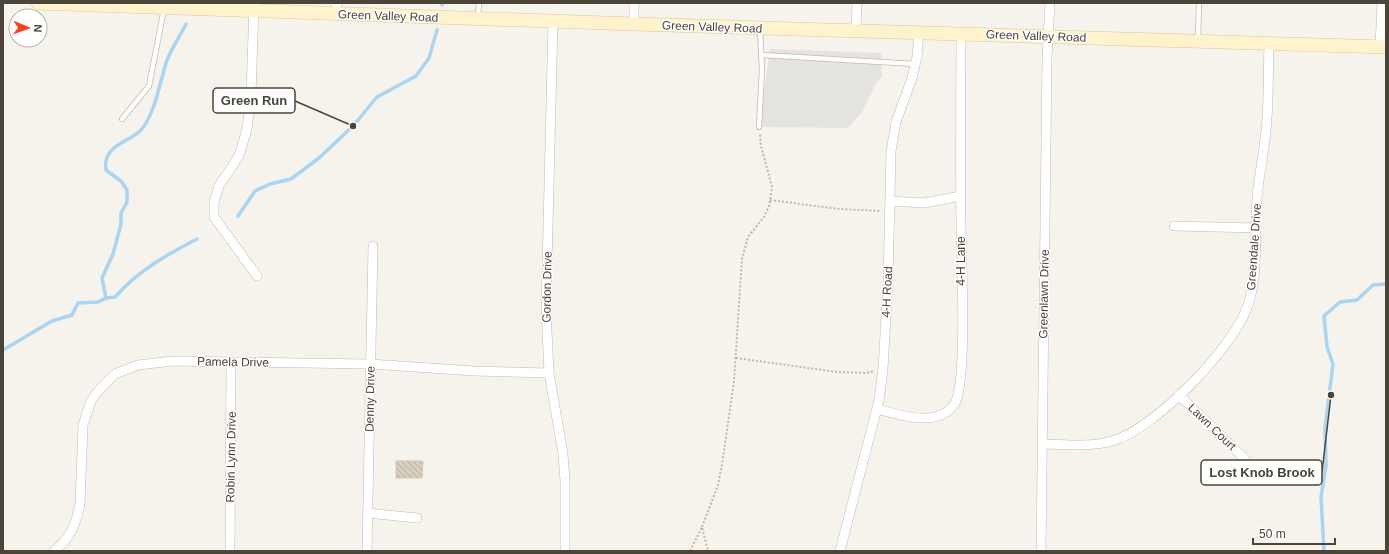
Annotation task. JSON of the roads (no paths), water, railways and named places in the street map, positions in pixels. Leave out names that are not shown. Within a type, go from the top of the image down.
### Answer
[{"type":"street","name":"Green Valley Road","points":[[38,3],[336,8],[478,19],[1383,47]]},
{"type":"street","points":[[634,3],[634,24]]},
{"type":"street","points":[[856,31],[857,3]]},
{"type":"street","name":"Greenlawn Drive","points":[[1041,551],[1043,316],[1050,3]]},
{"type":"street","points":[[1382,3],[1383,47]]},
{"type":"street","points":[[254,7],[251,96],[247,129],[238,156],[219,186],[214,202],[214,217],[257,276]]},
{"type":"street","name":"Gordon Drive","points":[[553,21],[546,309],[549,373],[563,454],[565,551]]},
{"type":"street","name":"4-H Road","points":[[840,551],[877,409],[883,369],[891,151],[896,122],[915,64],[919,32]]},
{"type":"street","name":"4-H Lane","points":[[877,409],[915,418],[934,416],[949,410],[958,397],[962,371],[961,34]]},
{"type":"street","name":"Greendale Drive","points":[[1043,444],[1088,444],[1107,442],[1122,438],[1141,428],[1159,414],[1179,395],[1224,347],[1239,326],[1250,302],[1253,275],[1257,197],[1266,131],[1269,44]]},
{"type":"street","points":[[890,201],[924,202],[961,196]]},
{"type":"street","points":[[1174,226],[1256,228]]},
{"type":"street","name":"Denny Drive","points":[[367,551],[373,246]]},
{"type":"street","name":"Pamela Drive","points":[[54,551],[69,536],[76,521],[80,504],[83,426],[91,402],[98,391],[115,374],[138,365],[173,361],[370,364],[474,371],[549,373]]},
{"type":"street","name":"Robin Lynn Drive","points":[[230,551],[232,363]]},
{"type":"street","name":"Lawn Court","points":[[1179,395],[1245,459]]},
{"type":"street","points":[[367,514],[417,518]]},
{"type":"lane","points":[[478,19],[479,3]]},
{"type":"lane","points":[[1198,41],[1200,3]]},
{"type":"lane","points":[[122,118],[149,86],[168,6]]},
{"type":"lane","points":[[759,127],[761,55],[760,28]]},
{"type":"lane","points":[[761,55],[915,64]]},
{"type":"waterway","points":[[106,298],[102,278],[113,254],[121,224],[121,213],[127,202],[127,190],[121,181],[106,170],[108,155],[117,146],[140,131],[145,125],[153,108],[167,60],[186,24]]},
{"type":"waterway","points":[[238,216],[255,191],[270,184],[291,179],[319,158],[353,126],[377,97],[416,76],[429,58],[437,30]]},
{"type":"waterway","points":[[3,350],[52,321],[72,315],[78,303],[98,302],[106,298],[115,297],[143,271],[174,251],[197,239]]},
{"type":"waterway","points":[[1324,551],[1321,497],[1326,465],[1325,428],[1333,364],[1327,347],[1324,316],[1340,302],[1357,300],[1373,285],[1386,284]]},
{"type":"place","name":"Green Run","points":[[353,126]]},
{"type":"place","name":"Lost Knob Brook","points":[[1331,395]]}]
